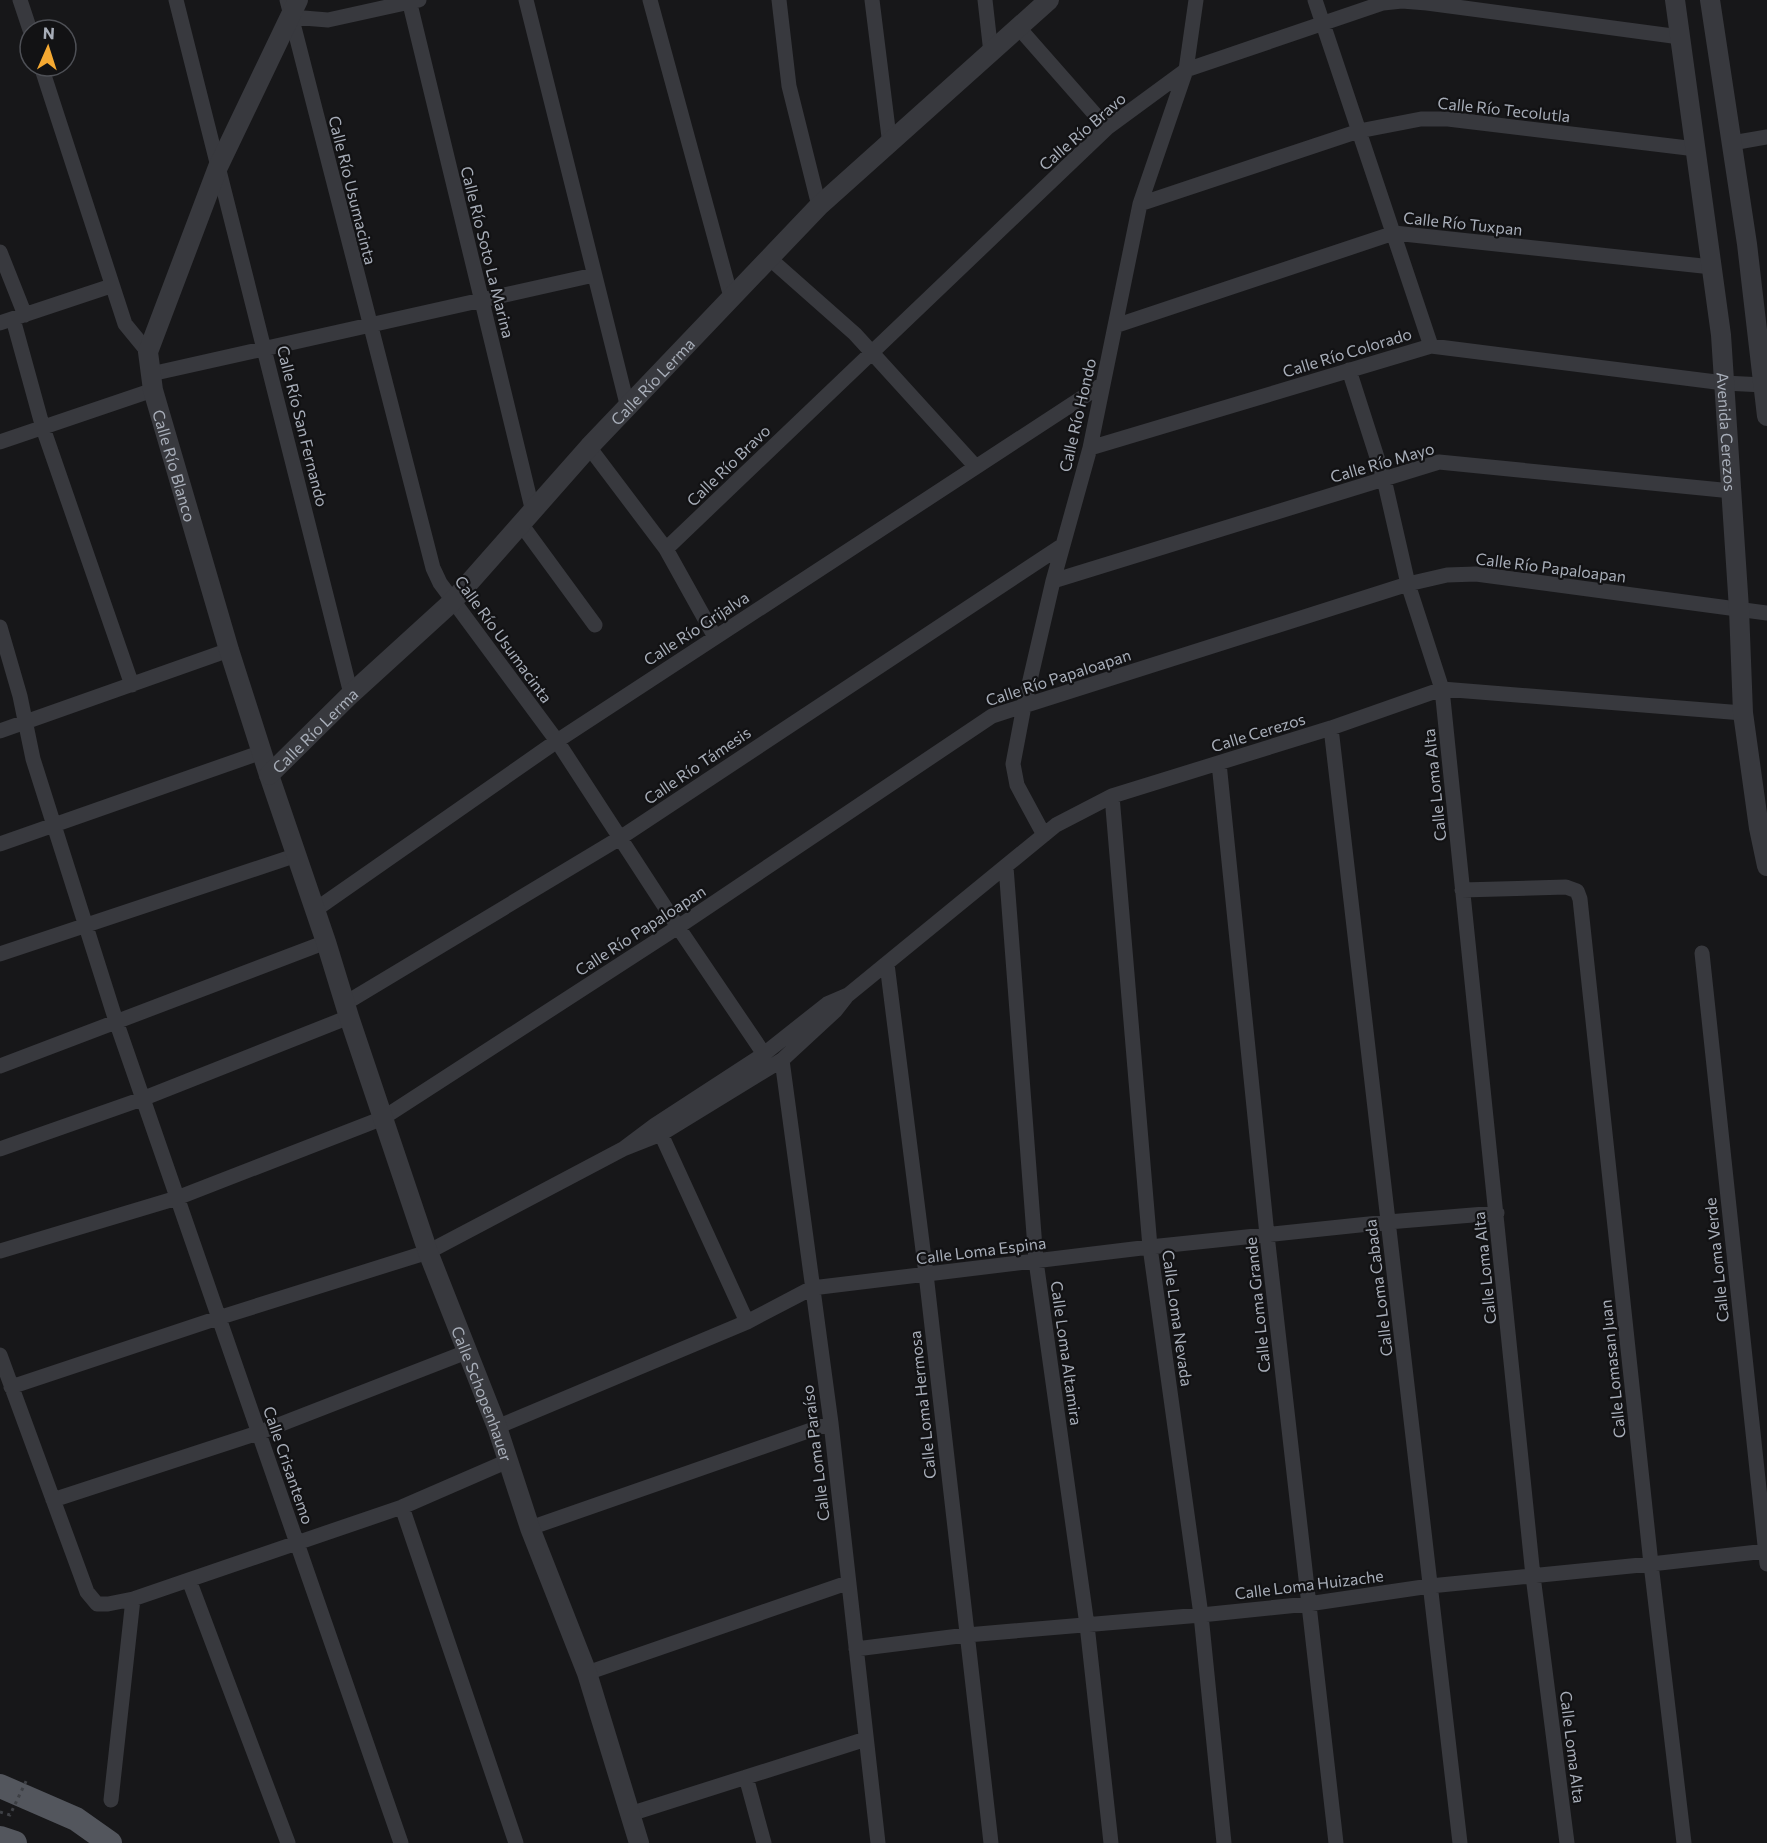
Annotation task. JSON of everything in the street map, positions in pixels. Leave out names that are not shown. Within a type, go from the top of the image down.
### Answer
[{"type":"main road","points":[[0,1786],[76,1819],[110,1843]]},
{"type":"main road","points":[[0,1838],[15,1843]]},
{"type":"street","points":[[20,0],[26,18]]},
{"type":"street","name":"Calle Río San Fernando","points":[[176,0],[351,694]]},
{"type":"street","points":[[526,0],[628,408]]},
{"type":"street","points":[[650,0],[731,297]]},
{"type":"street","points":[[779,0],[789,86],[819,206]]},
{"type":"street","points":[[872,0],[890,145]]},
{"type":"street","points":[[985,0],[991,54]]},
{"type":"street","name":"Calle Río Lerma","points":[[269,775],[351,694],[452,602],[589,447],[819,206],[890,145],[1049,0]]},
{"type":"street","name":"Calle Río Hondo","points":[[1044,835],[1017,785],[1013,764],[1024,705],[1053,581],[1090,448],[1140,204],[1185,70],[1197,0]]},
{"type":"street","points":[[1315,0],[1431,346]]},
{"type":"street","name":"Avenida Cerezos","points":[[1675,0],[1721,335],[1739,609],[1743,713],[1767,866]]},
{"type":"street","points":[[1710,0],[1747,244],[1767,416]]},
{"type":"street","points":[[292,6],[328,20],[412,1]]},
{"type":"street","name":"Calle Río Soto La Marina","points":[[412,1],[481,300],[527,518]]},
{"type":"street","name":"Calle Río Bravo","points":[[666,549],[1107,128],[1185,70],[1383,3],[1402,1],[1680,37]]},
{"type":"street","name":"Calle Río Blanco","points":[[292,6],[218,167],[148,352],[152,382],[229,650],[326,942]]},
{"type":"street","name":"Calle Río Usumacinta","points":[[292,6],[369,325],[433,568],[452,602],[557,741],[764,1054]]},
{"type":"street","points":[[1019,28],[1107,128]]},
{"type":"street","points":[[45,78],[125,324],[148,352]]},
{"type":"street","name":"Calle Río Tecolutla","points":[[1140,204],[1359,131],[1421,119],[1448,119],[1696,148]]},
{"type":"street","points":[[1732,142],[1767,136]]},
{"type":"street","name":"Calle Río Tuxpan","points":[[1115,326],[1394,233],[1712,267]]},
{"type":"street","points":[[0,252],[12,319],[43,428],[132,685]]},
{"type":"street","points":[[769,258],[855,334],[976,466]]},
{"type":"street","points":[[0,442],[43,428],[152,382],[265,348],[594,275]]},
{"type":"street","points":[[12,319],[111,286]]},
{"type":"street","name":"Calle Río Colorado","points":[[1090,448],[1431,346],[1764,385]]},
{"type":"street","name":"Calle Loma Alta","points":[[1349,370],[1384,478],[1408,584],[1442,689],[1533,1576],[1567,1843]]},
{"type":"street","name":"Calle Río Grijalva","points":[[315,910],[557,741],[1103,384]]},
{"type":"street","points":[[589,447],[666,549],[715,637]]},
{"type":"street","name":"Calle Río Mayo","points":[[1053,581],[1439,462],[1732,491]]},
{"type":"street","points":[[527,518],[595,626]]},
{"type":"street","name":"Calle Río Támesis","points":[[0,1149],[142,1099],[346,1010],[620,838],[1062,545]]},
{"type":"street","name":"Calle Río Papaloapan","points":[[0,1251],[177,1198],[383,1118],[678,927],[992,716],[1408,584],[1447,575],[1476,574],[1767,613]]},
{"type":"street","name":"Calle Crisantemo","points":[[0,627],[20,696],[33,759],[116,1021],[401,1843]]},
{"type":"street","points":[[0,731],[229,650]]},
{"type":"street","name":"Calle Cerezos","points":[[11,1387],[218,1318],[428,1252],[622,1149],[661,1134],[782,1060],[835,1011],[848,995],[1056,825],[1112,796],[1331,728],[1442,689],[1743,713]]},
{"type":"street","name":"Calle Loma Cabada","points":[[1331,728],[1460,1843]]},
{"type":"street","points":[[0,844],[262,752]]},
{"type":"street","name":"Calle Loma Grande","points":[[1219,763],[1267,1235],[1336,1843]]},
{"type":"street","name":"Calle Loma Nevada","points":[[1112,796],[1150,1247],[1201,1615],[1224,1843]]},
{"type":"street","points":[[0,954],[297,855]]},
{"type":"street","name":"Calle Loma Altamira","points":[[1006,867],[1036,1261],[1087,1625],[1111,1843]]},
{"type":"street","name":"Calle Lomasan Juan","points":[[1462,890],[1566,887],[1576,891],[1580,899],[1651,1564],[1684,1843]]},
{"type":"street","points":[[0,1066],[326,942]]},
{"type":"street","name":"Calle Schopenhauer","points":[[326,942],[346,1010],[428,1252],[497,1427],[530,1528],[587,1673],[639,1843]]},
{"type":"street","name":"Calle Loma Verde","points":[[1702,953],[1766,1555]]},
{"type":"street","name":"Calle Loma Hermosa","points":[[887,964],[926,1274],[991,1843]]},
{"type":"street","name":"Calle Cerezos","points":[[622,1149],[764,1054],[827,1004],[848,995]]},
{"type":"street","name":"Calle Loma Paraíso","points":[[782,1060],[831,1423],[847,1583],[878,1843]]},
{"type":"street","points":[[661,1134],[747,1322]]},
{"type":"street","name":"Calle Loma Espina","points":[[497,1427],[747,1322],[812,1288],[1150,1247],[1497,1213]]},
{"type":"street","points":[[53,1500],[258,1433],[468,1351]]},
{"type":"street","points":[[0,1355],[87,1592],[97,1604],[108,1605],[133,1599],[297,1544],[402,1507],[508,1461]]},
{"type":"street","points":[[530,1528],[831,1423]]},
{"type":"street","points":[[402,1507],[516,1843]]},
{"type":"street","name":"Calle Loma Huizache","points":[[856,1649],[967,1635],[1308,1604],[1430,1586],[1766,1555]]},
{"type":"street","points":[[189,1580],[288,1843]]},
{"type":"street","points":[[587,1673],[847,1583]]},
{"type":"street","points":[[111,1800],[133,1599]]},
{"type":"street","points":[[630,1814],[866,1739]]},
{"type":"street","points":[[746,1777],[765,1843]]},
{"type":"path","points":[[0,1812],[10,1815],[28,1777]]}]
